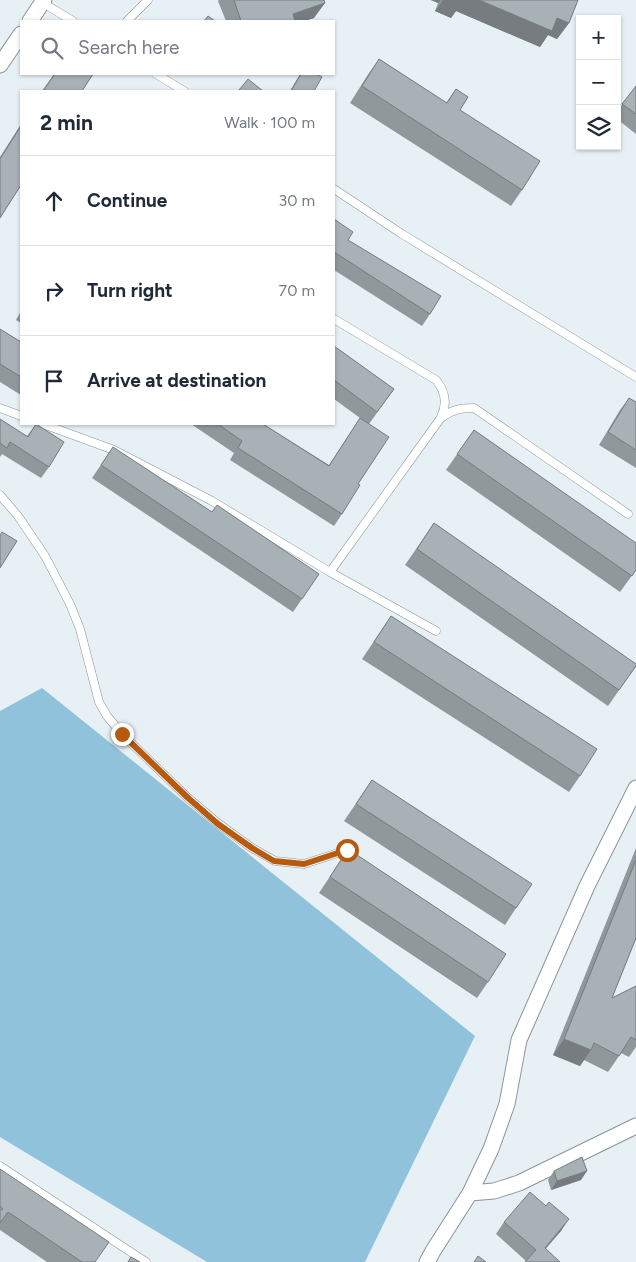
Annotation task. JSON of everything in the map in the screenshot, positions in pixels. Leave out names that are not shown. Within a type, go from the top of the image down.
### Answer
[{"type":"street","points":[[31,20],[44,1]]},
{"type":"street","points":[[0,65],[20,35]]},
{"type":"street","points":[[428,1262],[470,1193],[492,1149],[507,1104],[520,1040],[587,886],[636,788]]},
{"type":"street","points":[[470,1193],[494,1190],[519,1183],[636,1126]]},
{"type":"lane","points":[[129,20],[148,0]]},
{"type":"lane","points":[[44,1],[72,20]]},
{"type":"lane","points":[[158,75],[182,90]]},
{"type":"lane","points":[[335,190],[410,239],[636,377]]},
{"type":"lane","points":[[330,572],[440,419],[446,403],[445,394],[436,380],[335,320]]},
{"type":"lane","points":[[0,408],[20,416]]},
{"type":"lane","points":[[440,419],[450,411],[474,408],[628,514]]},
{"type":"lane","points":[[50,425],[114,450],[212,501],[330,572],[436,631]]},
{"type":"lane","points":[[0,495],[18,516],[50,564],[80,629],[99,702],[107,716],[122,734],[187,797],[218,824],[274,861],[304,864],[347,850]]},
{"type":"lane","points":[[0,1166],[146,1262]]},
{"type":"shaded area","points":[[42,688],[475,1036],[365,1262],[207,1262],[0,1137],[0,711]]},
{"type":"building","points":[[234,0],[324,0],[325,3],[293,14],[295,20],[241,20]]},
{"type":"building","points":[[479,0],[578,0],[569,23],[557,18],[552,31]]},
{"type":"building","points":[[208,16],[214,20],[205,20]]},
{"type":"building","points":[[379,59],[447,103],[456,89],[468,97],[460,110],[540,161],[522,190],[362,86]]},
{"type":"building","points":[[54,75],[92,75],[83,90],[44,90]]},
{"type":"building","points":[[300,75],[318,75],[322,77],[315,90],[292,90]]},
{"type":"building","points":[[248,79],[262,90],[239,90]]},
{"type":"building","points":[[636,86],[636,114],[622,104]]},
{"type":"building","points":[[20,128],[20,187],[0,218],[0,159]]},
{"type":"building","points":[[335,220],[353,232],[348,240],[441,296],[430,314],[335,253]]},
{"type":"building","points":[[0,329],[20,341],[20,376],[0,364]]},
{"type":"building","points":[[335,347],[394,389],[377,412],[335,381]]},
{"type":"building","points":[[629,398],[636,402],[636,450],[608,432]]},
{"type":"building","points":[[360,418],[389,437],[358,484],[360,485],[342,514],[238,448],[242,441],[219,425],[265,425],[329,466]]},
{"type":"building","points":[[0,419],[28,437],[35,425],[38,425],[64,442],[49,467],[10,442],[7,448],[0,443]]},
{"type":"building","points":[[474,430],[636,543],[636,570],[632,576],[457,454]]},
{"type":"building","points":[[113,447],[212,512],[217,505],[319,574],[302,599],[101,465]]},
{"type":"building","points":[[434,523],[636,664],[619,690],[417,549]]},
{"type":"building","points":[[2,532],[17,541],[0,568],[0,535]]},
{"type":"building","points":[[391,616],[597,749],[580,776],[374,642]]},
{"type":"building","points":[[372,780],[532,884],[516,908],[356,804]]},
{"type":"building","points":[[348,849],[506,954],[488,982],[330,877]]},
{"type":"building","points":[[636,860],[636,938],[612,998],[636,986],[636,1040],[631,1037],[619,1056],[594,1043],[591,1050],[564,1039]]},
{"type":"building","points":[[582,1157],[587,1171],[557,1181],[554,1171]]},
{"type":"building","points":[[0,1169],[109,1242],[95,1262],[82,1262],[8,1212],[0,1223],[0,1210],[3,1209],[0,1206]]},
{"type":"building","points":[[530,1192],[546,1206],[549,1202],[569,1219],[545,1248],[560,1262],[525,1262],[536,1250],[504,1222]]},
{"type":"building","points":[[478,1256],[486,1262],[474,1262]]},
{"type":"building","points":[[131,1257],[140,1262],[128,1262]]},
{"type":"route","points":[[122,734],[187,797],[218,824],[274,861],[304,864],[347,850]]}]
